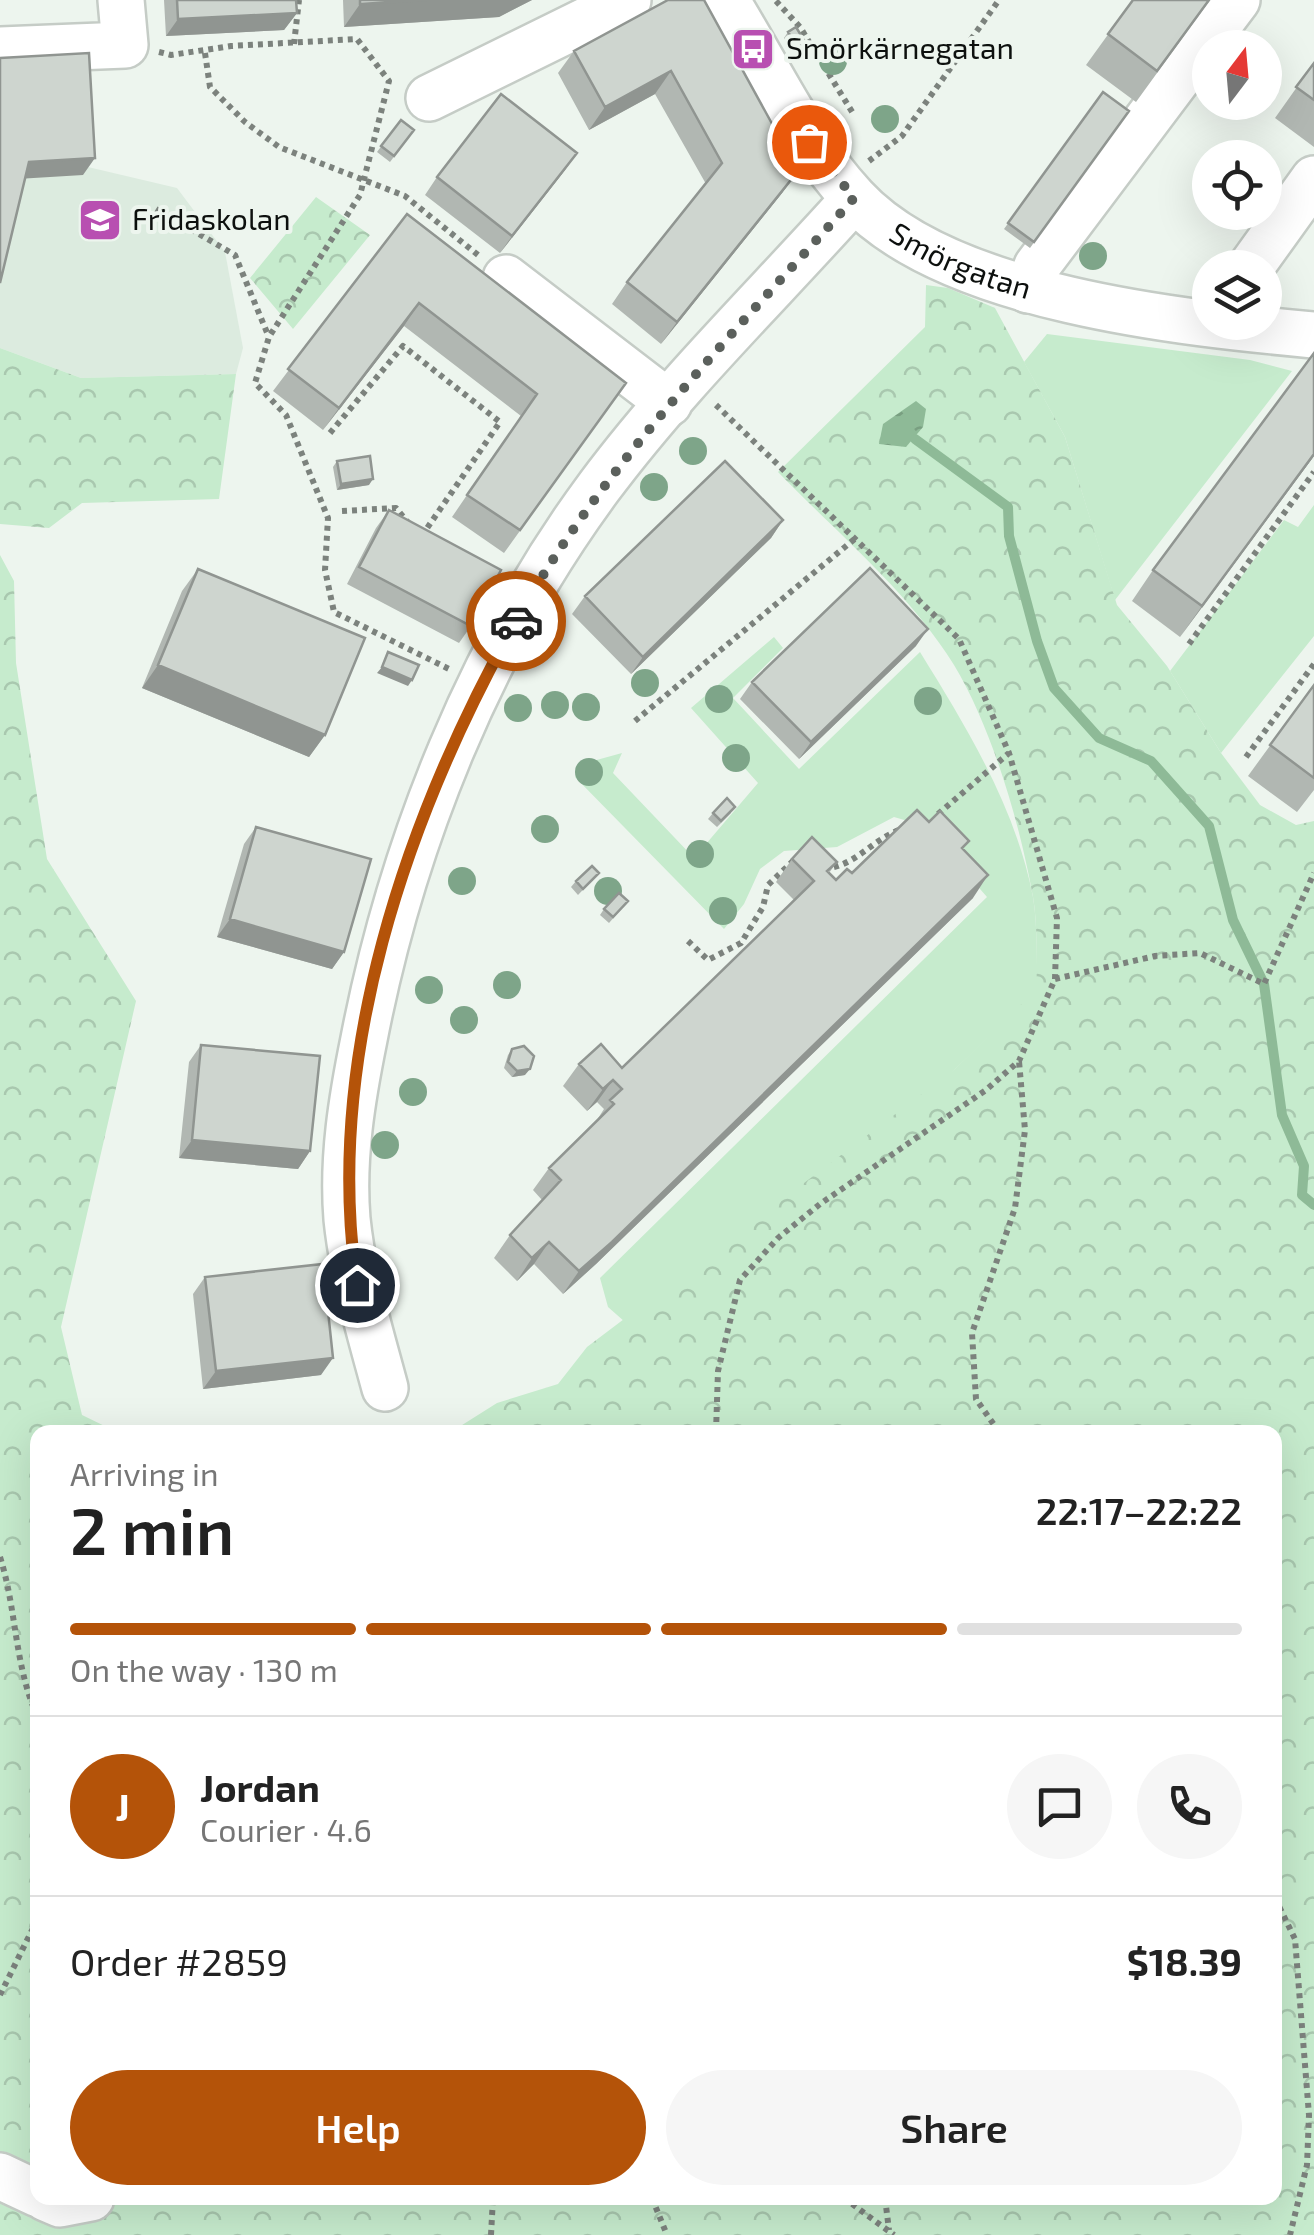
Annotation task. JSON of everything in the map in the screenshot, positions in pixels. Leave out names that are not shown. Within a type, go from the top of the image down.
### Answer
[{"type":"street","points":[[0,50],[125,45],[122,0]]},
{"type":"street","points":[[429,98],[628,0]]},
{"type":"street","name":"Smörgatan","points":[[726,0],[809,142],[846,188],[907,238],[956,264],[1028,290],[1192,320]]},
{"type":"street","points":[[1028,290],[1036,266],[1237,0]]},
{"type":"street","points":[[1263,250],[1314,179]]},
{"type":"street","points":[[386,1388],[357,1285],[347,1217],[351,1105],[373,990],[402,884],[433,793],[482,686],[550,560],[599,487],[846,188]]},
{"type":"street","points":[[506,278],[679,392]]},
{"type":"street","name":"Smörgatan","points":[[1282,331],[1314,335]]},
{"type":"street","points":[[0,2176],[30,2190]]},
{"type":"path","points":[[294,44],[298,0]]},
{"type":"path","points":[[776,0],[800,27],[854,115]]},
{"type":"path","points":[[846,188],[902,136],[999,0]]},
{"type":"path","points":[[171,55],[205,53],[231,46],[357,39],[389,81],[364,182],[269,336],[254,384],[286,415],[328,518],[325,570],[334,612],[482,686]]},
{"type":"path","points":[[205,53],[210,88],[245,122],[279,147],[405,196],[506,278]]},
{"type":"path","points":[[156,209],[235,255],[269,336]]},
{"type":"path","points":[[330,433],[402,346],[500,422],[420,538]]},
{"type":"path","points":[[679,392],[857,537],[959,640],[1009,753],[1057,918],[1055,979],[1020,1061],[986,1090],[820,1204],[778,1238],[740,1280],[718,1371],[716,1425]]},
{"type":"path","points":[[1188,644],[1314,472]]},
{"type":"path","points":[[342,512],[396,508],[420,538],[436,545]]},
{"type":"path","points":[[634,721],[857,537]]},
{"type":"path","points":[[1246,757],[1314,664]]},
{"type":"path","points":[[927,824],[1009,753]]},
{"type":"path","points":[[818,870],[845,867],[882,837],[899,830],[914,835]]},
{"type":"path","points":[[688,941],[708,960],[741,943],[763,907],[768,885],[797,856],[808,863]]},
{"type":"path","points":[[1055,979],[1155,956],[1200,952],[1264,984],[1314,873]]},
{"type":"path","points":[[995,1425],[976,1400],[972,1333],[1015,1208],[1025,1130],[1020,1061]]},
{"type":"path","points":[[0,1557],[11,1591],[19,1670],[30,1698]]},
{"type":"path","points":[[1282,1912],[1295,1938],[1309,2115],[1307,2165],[1290,2235]]},
{"type":"path","points":[[0,1995],[30,1934]]},
{"type":"path","points":[[492,2235],[493,2205]]},
{"type":"path","points":[[655,2205],[666,2235]]},
{"type":"path","points":[[854,2205],[892,2233]]},
{"type":"path","points":[[886,2205],[892,2233]]},
{"type":"shaded area","name":"Fridaskolan","points":[[0,66],[88,167],[177,188],[225,252],[243,348],[236,374],[81,378],[0,348]]},
{"type":"green space","points":[[316,197],[370,235],[293,329],[250,278]]},
{"type":"green space","points":[[926,285],[948,288],[995,308],[1065,437],[1117,605],[1167,666],[1221,753],[1260,805],[1296,825],[1314,821],[1314,2235],[0,2235],[0,555],[14,581],[16,663],[47,859],[136,1001],[61,1327],[82,1415],[103,1425],[30,1425],[30,2205],[1282,2205],[1282,1425],[462,1425],[497,1403],[558,1384],[587,1347],[955,1069],[1037,989],[1036,919],[1027,869],[1003,777],[968,690],[916,613],[778,472],[925,327]]},
{"type":"green space","points":[[1047,334],[1250,360],[1292,371],[1115,600],[1065,437],[1024,362]]},
{"type":"green space","points":[[0,348],[81,378],[236,374],[219,499],[82,503],[49,528],[0,524]]},
{"type":"green space","points":[[1314,505],[1314,636],[1221,753],[1170,671],[1284,520],[1298,527]]},
{"type":"green space","points":[[774,637],[783,648],[733,698],[799,769],[920,652],[972,739],[1015,832],[1033,897],[1038,990],[659,1352],[608,1307],[600,1278],[987,897],[925,826],[894,817],[837,847],[784,851],[760,869],[744,904],[724,929],[575,777],[593,761],[622,753],[613,773],[694,858],[758,783],[691,708]]},
{"type":"water","points":[[916,401],[926,409],[923,427],[906,447],[879,444],[883,424]]},
{"type":"building","points":[[177,0],[296,0],[297,13],[178,19]]},
{"type":"building","points":[[360,0],[427,0],[360,4]]},
{"type":"building","points":[[668,0],[704,0],[798,171],[677,322],[627,282],[722,163],[671,71],[605,107],[574,51]]},
{"type":"building","points":[[1133,0],[1209,0],[1157,71],[1108,34]]},
{"type":"building","points":[[796,27],[805,42],[798,48],[788,32]]},
{"type":"building","points":[[89,53],[95,158],[29,162],[0,283],[0,58]]},
{"type":"building","points":[[1314,63],[1314,100],[1296,87]]},
{"type":"building","points":[[1103,92],[1129,111],[1034,242],[1008,223]]},
{"type":"building","points":[[501,94],[577,153],[512,236],[437,177]]},
{"type":"building","points":[[401,120],[414,130],[394,156],[381,146]]},
{"type":"building","points":[[407,214],[626,383],[520,530],[467,495],[537,394],[419,303],[339,408],[288,369]]},
{"type":"building","points":[[1314,353],[1314,454],[1202,606],[1153,570]]},
{"type":"building","points":[[370,456],[373,479],[341,484],[337,461]]},
{"type":"building","points":[[725,461],[783,520],[643,657],[585,596]]},
{"type":"building","points":[[389,510],[501,570],[471,626],[359,567]]},
{"type":"building","points":[[870,568],[928,629],[811,742],[752,682]]},
{"type":"building","points":[[198,569],[365,638],[325,735],[158,665]]},
{"type":"building","points":[[388,652],[419,665],[412,680],[382,667]]},
{"type":"building","points":[[1314,685],[1314,778],[1270,745]]},
{"type":"building","points":[[727,798],[735,807],[721,821],[713,813]]},
{"type":"building","points":[[917,810],[929,822],[940,811],[969,841],[962,848],[988,875],[579,1271],[549,1242],[532,1258],[510,1235],[561,1180],[549,1168],[614,1104],[610,1100],[622,1089],[613,1080],[603,1089],[579,1064],[601,1044],[622,1068],[814,881],[792,859],[812,837],[837,862],[827,871],[836,880],[847,869],[852,873]]},
{"type":"building","points":[[256,827],[371,859],[344,952],[230,919]]},
{"type":"building","points":[[592,866],[599,873],[583,889],[576,881]]},
{"type":"building","points":[[619,893],[628,901],[613,917],[604,909]]},
{"type":"building","points":[[201,1045],[320,1056],[310,1151],[192,1140]]},
{"type":"building","points":[[524,1046],[534,1056],[530,1069],[517,1071],[508,1062],[512,1049]]},
{"type":"building","points":[[323,1264],[333,1358],[216,1371],[205,1277]]},
{"type":"waterway","points":[[915,439],[1008,507],[1009,536],[1054,688],[1099,738],[1151,761],[1209,826],[1233,920],[1264,984],[1282,1115],[1304,1166],[1302,1195],[1314,1205]]},
{"type":"way so far","points":[[516,621],[550,560],[599,487],[668,404],[854,198],[809,142]]},
{"type":"place","name":"Smörkärnegatan","points":[[753,49]]},
{"type":"place","name":"Fridaskolan","points":[[100,220]]},
{"type":"route","points":[[357,1285],[347,1217],[347,1154],[351,1105],[373,990],[402,884],[433,793],[470,708],[516,621]]}]
